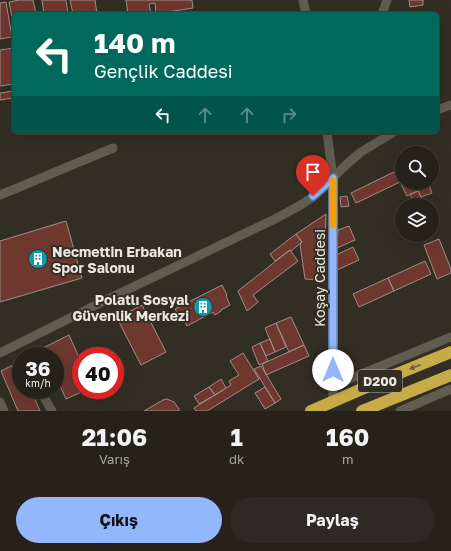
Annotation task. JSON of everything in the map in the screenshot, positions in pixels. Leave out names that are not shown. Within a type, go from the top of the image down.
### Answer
[{"type":"highway","name":"D200","points":[[311,411],[451,352]]},
{"type":"highway","name":"D200","points":[[362,411],[451,375]]},
{"type":"street","points":[[303,0],[306,12]]},
{"type":"street","points":[[383,12],[387,0]]},
{"type":"street","points":[[439,109],[451,105]]},
{"type":"street","name":"Koşay Caddesi","points":[[327,134],[333,178],[333,401]]},
{"type":"street","points":[[0,353],[299,206],[313,196],[361,152],[391,134]]},
{"type":"street","points":[[0,195],[113,148]]},
{"type":"street","points":[[333,386],[451,337]]},
{"type":"street","points":[[400,411],[451,389]]},
{"type":"street","points":[[45,399],[52,411]]},
{"type":"street","points":[[0,402],[4,411]]},
{"type":"building","points":[[33,0],[36,12],[12,12],[12,18],[9,2]]},
{"type":"building","points":[[42,0],[66,0],[68,12],[44,12]]},
{"type":"building","points":[[70,0],[95,0],[97,12],[73,12]]},
{"type":"building","points":[[126,0],[192,0],[193,8],[168,12],[156,12],[155,3],[149,4],[151,12],[128,12]]},
{"type":"building","points":[[409,0],[423,0],[423,5],[410,7]]},
{"type":"building","points":[[6,2],[12,37],[0,39],[0,3]]},
{"type":"building","points":[[12,48],[12,84],[0,86],[0,50]]},
{"type":"building","points":[[12,91],[12,98],[0,100],[0,93]]},
{"type":"building","points":[[395,171],[395,184],[356,203],[351,193]]},
{"type":"building","points":[[404,190],[418,190],[418,191],[407,196]]},
{"type":"building","points":[[418,190],[431,190],[432,193],[421,197]]},
{"type":"building","points":[[418,191],[422,198],[412,198],[410,194]]},
{"type":"building","points":[[347,196],[349,206],[341,207],[340,197]]},
{"type":"building","points":[[326,214],[324,280],[305,279],[300,244],[302,242],[296,234]]},
{"type":"building","name":"Necmettin Erbakan Spor Salonu","points":[[66,221],[82,278],[0,302],[0,241]]},
{"type":"building","points":[[349,226],[355,240],[337,248],[338,230]]},
{"type":"building","points":[[296,234],[302,242],[275,261],[270,254]]},
{"type":"building","points":[[439,239],[451,269],[451,273],[437,279],[424,245],[432,242],[439,242]]},
{"type":"building","points":[[353,247],[359,260],[335,271],[334,256]]},
{"type":"building","points":[[290,250],[298,261],[253,295],[258,302],[247,311],[238,291]]},
{"type":"building","points":[[425,261],[431,274],[394,291],[388,278]]},
{"type":"building","points":[[388,278],[394,291],[359,307],[353,294]]},
{"type":"building","name":"Polatlı Sosyal Güvenlik Merkezi","points":[[222,285],[230,305],[215,315],[213,312],[187,326],[182,316],[180,317],[175,309]]},
{"type":"building","points":[[142,305],[166,352],[141,365],[117,318]]},
{"type":"building","points":[[291,317],[304,345],[289,352],[276,323]]},
{"type":"building","points":[[276,323],[286,347],[275,352],[265,328]]},
{"type":"building","points":[[69,335],[74,347],[72,347],[72,396],[66,399],[64,395],[64,347],[45,347]]},
{"type":"building","points":[[270,339],[275,352],[266,356],[260,343]]},
{"type":"building","points":[[260,343],[268,361],[259,365],[252,347]]},
{"type":"building","points":[[304,345],[309,356],[266,375],[262,364]]},
{"type":"building","points":[[243,353],[259,379],[207,411],[196,411],[194,408],[231,385],[229,381],[239,375],[230,361]]},
{"type":"building","points":[[12,366],[12,397],[1,371]]},
{"type":"building","points":[[261,366],[281,399],[275,403],[254,369]]},
{"type":"building","points":[[221,379],[226,388],[215,395],[209,387]]},
{"type":"building","points":[[209,387],[215,395],[199,404],[194,396]]},
{"type":"building","points":[[265,387],[275,403],[265,409],[255,393]]},
{"type":"building","points":[[13,399],[35,399],[40,411],[18,411]]},
{"type":"building","points":[[167,399],[174,402],[179,411],[144,411],[163,400]]},
{"type":"slow traffic","points":[[333,181],[333,225]]},
{"type":"place","name":"Necmettin Erbakan Spor Salonu","points":[[38,259]]},
{"type":"place","name":"Polatlı Sosyal Güvenlik Merkezi","points":[[203,307]]},
{"type":"route","points":[[313,196],[333,178],[333,370]]}]
